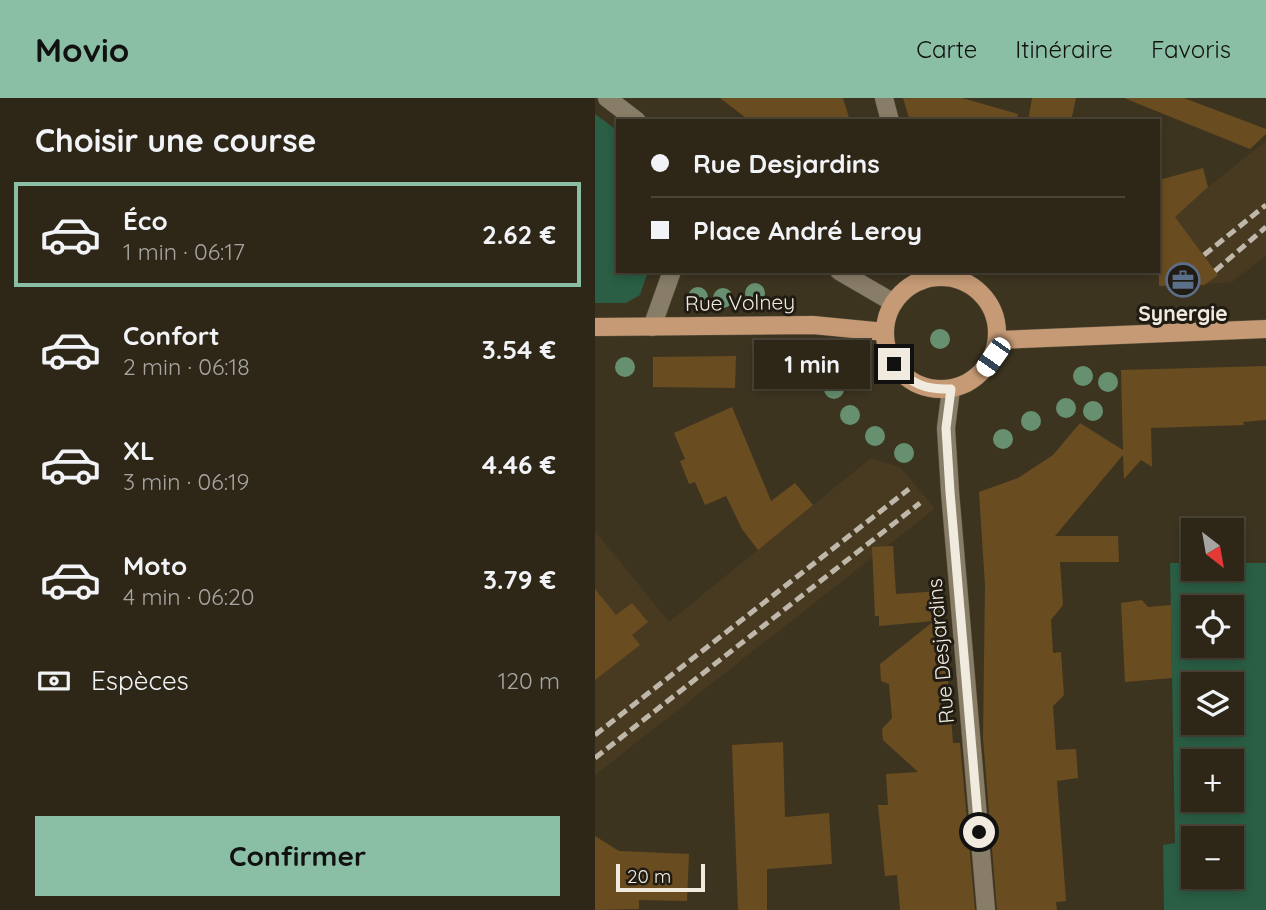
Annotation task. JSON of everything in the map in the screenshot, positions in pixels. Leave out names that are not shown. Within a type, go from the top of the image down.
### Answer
[{"type":"main road","points":[[920,276],[946,277],[973,286],[993,309],[998,340],[993,357],[983,372],[969,383],[951,389],[935,390],[919,386],[904,377],[887,349],[887,317],[901,293],[920,276]]},
{"type":"main road","name":"Rue Volney","points":[[595,327],[813,325],[885,332]]},
{"type":"main road","points":[[998,340],[1266,329]]},
{"type":"street","points":[[607,98],[634,119]]},
{"type":"street","points":[[884,98],[889,119]]},
{"type":"street","points":[[652,327],[671,273]]},
{"type":"street","points":[[842,273],[894,303]]},
{"type":"street","name":"Rue Desjardins","points":[[951,389],[946,428],[950,492],[986,910]]},
{"type":"shaded area","points":[[1266,141],[1266,256],[1232,282],[1197,285],[1171,221],[1208,187]]},
{"type":"shaded area","points":[[871,458],[901,468],[933,506],[933,510],[595,775],[595,531],[669,622]]},
{"type":"green space","points":[[595,114],[616,130],[616,273],[647,273],[640,295],[626,303],[595,303]]},
{"type":"green space","points":[[1170,563],[1181,563],[1181,581],[1244,581],[1244,563],[1266,563],[1266,910],[1164,910],[1163,845],[1175,843]]},
{"type":"building","points":[[720,98],[843,98],[849,119],[747,119]]},
{"type":"building","points":[[903,98],[962,98],[1018,114],[1017,119],[909,119]]},
{"type":"building","points":[[1032,98],[1076,98],[1071,119],[1028,119]]},
{"type":"building","points":[[1124,98],[1184,98],[1266,129],[1266,134],[1250,149]]},
{"type":"building","points":[[1203,168],[1208,187],[1175,217],[1218,275],[1204,285],[1159,286],[1160,180]]},
{"type":"building","points":[[736,356],[735,388],[653,387],[653,357]]},
{"type":"building","points":[[1266,366],[1266,420],[1243,422],[1244,425],[1151,428],[1152,467],[1141,460],[1124,479],[1123,455],[1055,536],[1118,536],[1119,562],[1060,562],[1063,605],[1051,620],[1053,653],[1061,652],[1064,695],[1053,706],[1056,750],[1076,749],[1078,778],[1057,781],[1066,901],[1056,902],[1057,910],[997,910],[983,738],[985,585],[979,492],[1018,478],[1053,455],[1080,423],[1123,450],[1121,370]]},
{"type":"building","points":[[732,407],[771,501],[795,483],[813,505],[758,550],[742,529],[726,496],[705,505],[695,482],[689,484],[680,461],[685,459],[674,433]]},
{"type":"building","points":[[893,546],[896,594],[941,591],[953,743],[960,743],[975,910],[900,910],[897,875],[885,876],[878,805],[888,805],[886,774],[918,772],[883,740],[882,729],[892,718],[889,684],[881,681],[880,664],[934,621],[879,626],[879,616],[875,616],[872,547]]},
{"type":"building","points":[[595,589],[616,615],[632,603],[648,622],[632,635],[640,645],[595,680]]},
{"type":"building","points":[[1142,600],[1148,607],[1171,605],[1172,678],[1125,682],[1121,603]]},
{"type":"building","points":[[783,742],[785,817],[829,813],[832,864],[767,869],[767,910],[738,910],[732,745]]},
{"type":"building","points":[[595,836],[619,851],[689,854],[687,901],[639,900],[639,909],[595,910]]},
{"type":"railway","points":[[1204,255],[1266,205]]},
{"type":"railway","points":[[1215,271],[1266,227]]},
{"type":"railway","points":[[595,735],[909,489]]},
{"type":"railway","points":[[595,758],[920,503]]},
{"type":"place","name":"Synergie","points":[[1183,280]]},
{"type":"route","points":[[894,364],[904,377],[919,386],[935,390],[951,389],[946,428],[950,492],[979,832]]}]
